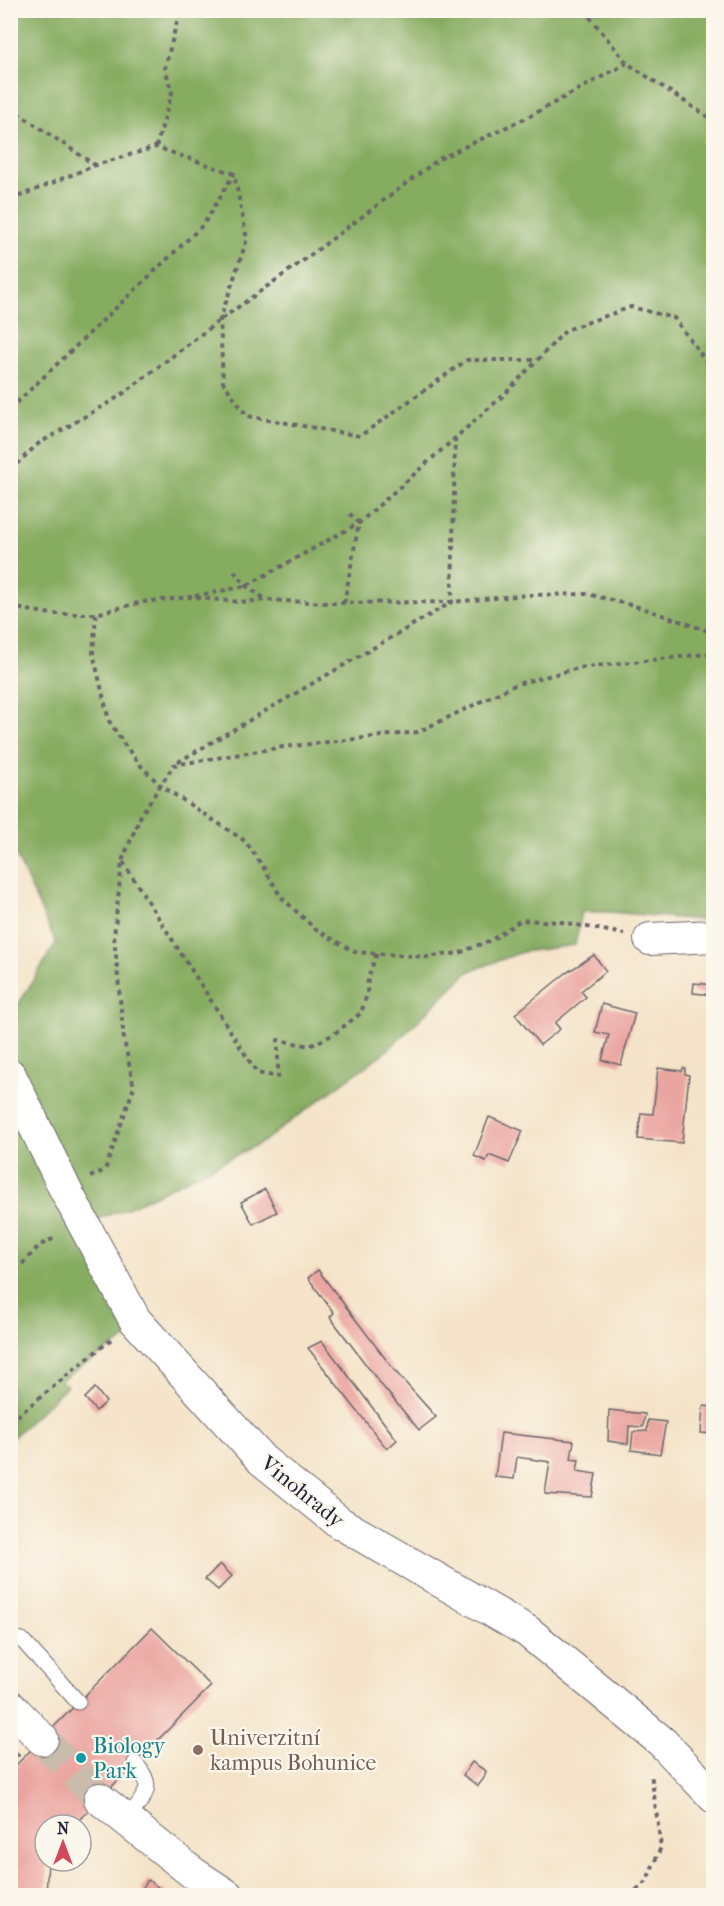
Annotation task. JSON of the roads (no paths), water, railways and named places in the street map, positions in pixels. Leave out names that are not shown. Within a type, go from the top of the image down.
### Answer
[{"type":"street","points":[[650,939],[714,936]]},
{"type":"street","name":"Vinohrady","points":[[10,1075],[65,1189],[135,1320],[262,1460],[340,1523],[527,1631],[662,1742],[714,1797]]},
{"type":"street","points":[[100,1799],[192,1872],[228,1896]]},
{"type":"lane","points":[[10,1638],[22,1640],[78,1702]]},
{"type":"lane","points":[[127,1820],[145,1793],[148,1783],[145,1774],[135,1763]]},
{"type":"tunnel","points":[[42,1739],[100,1799]]},
{"type":"place","name":"Univerzitní kampus Bohunice","points":[[198,1750]]},
{"type":"place","name":"Biology Park","points":[[81,1758]]}]
